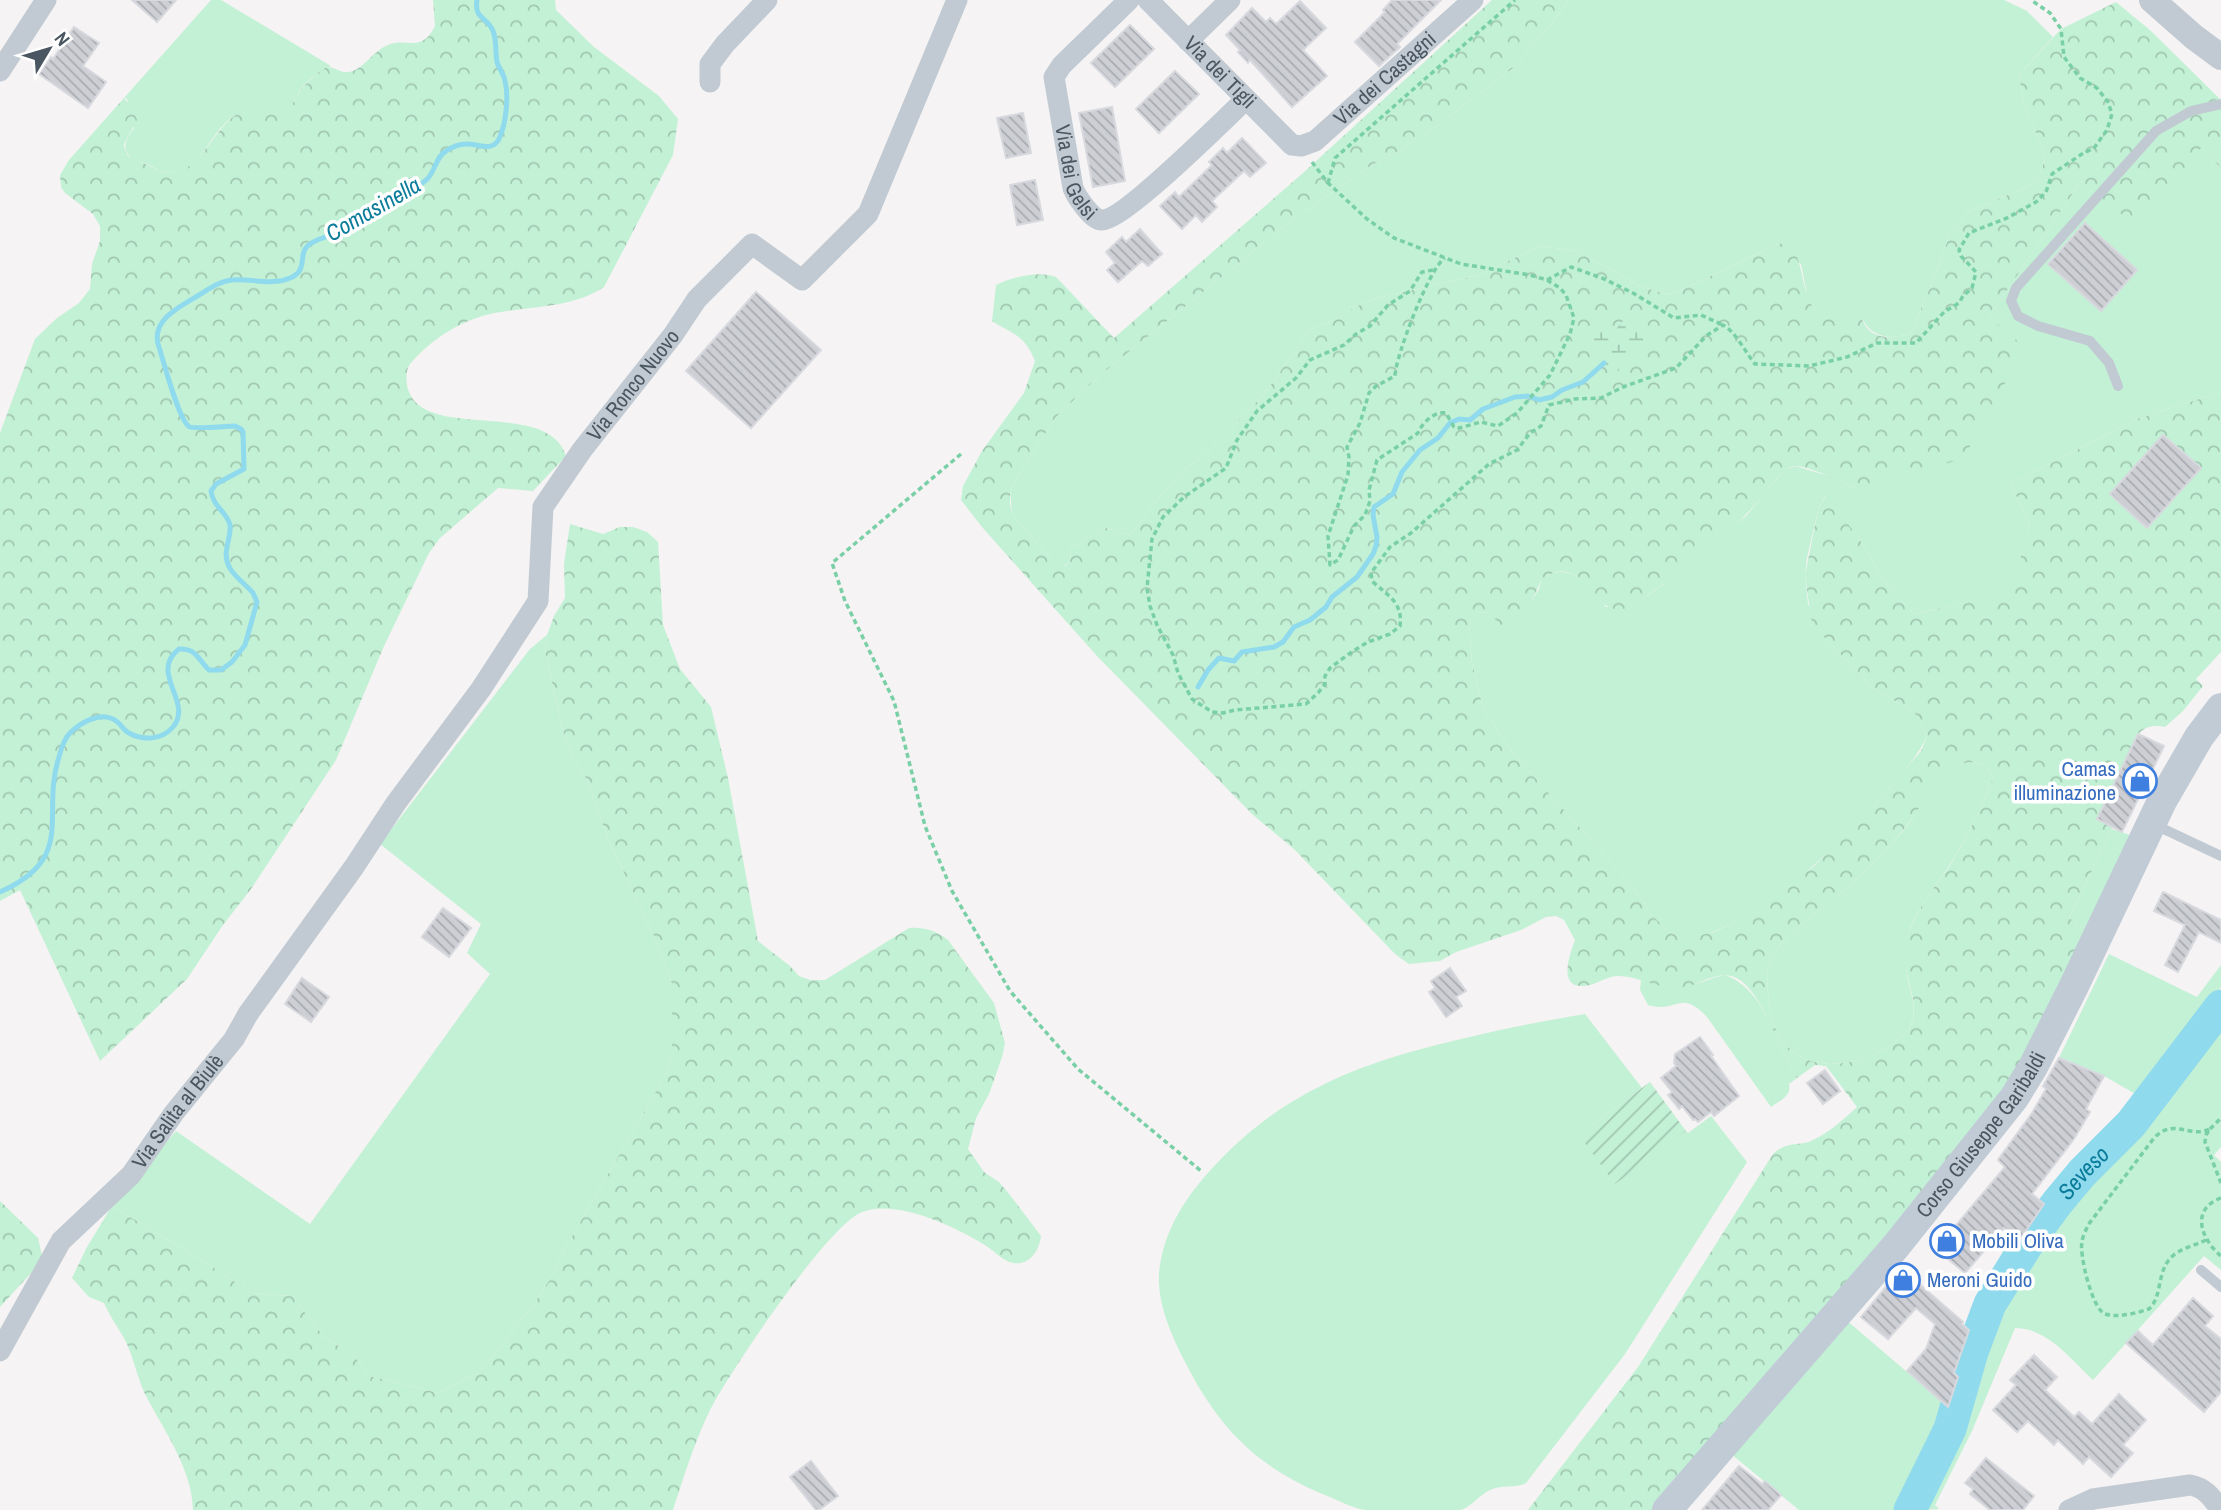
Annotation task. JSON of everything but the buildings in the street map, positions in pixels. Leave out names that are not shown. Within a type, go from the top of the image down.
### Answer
[{"type":"main road","name":"Corso Giuseppe Garibaldi","points":[[1667,1510],[1888,1256],[2014,1098],[2073,988],[2179,769],[2221,708]]},
{"type":"street","points":[[0,71],[46,0]]},
{"type":"street","points":[[710,82],[710,64],[725,44],[767,0]]},
{"type":"street","name":"Via Ronco Nuovo","points":[[354,867],[396,803],[481,689],[538,601],[543,507],[582,450],[673,335],[697,299],[752,244],[802,280],[868,214],[957,0]]},
{"type":"street","name":"Via dei Gelsi","points":[[1129,0],[1054,76],[1073,188],[1079,200],[1096,218],[1109,218],[1148,192],[1246,99]]},
{"type":"street","name":"Via dei Tigli","points":[[1147,0],[1297,146]]},
{"type":"street","points":[[1188,41],[1230,0]]},
{"type":"street","name":"Via dei Castagni","points":[[1297,146],[1315,141],[1473,0]]},
{"type":"street","points":[[2152,0],[2221,57]]},
{"type":"street","name":"Via Salita al Biulè","points":[[0,1350],[61,1241],[131,1175],[174,1113],[234,1039],[248,1014],[354,867]]},
{"type":"street","points":[[2069,1510],[2093,1499],[2190,1485],[2199,1486],[2213,1502]]},
{"type":"lane","points":[[2118,386],[2109,363],[2090,341],[2038,326],[2018,316],[2011,301],[2013,295],[2060,237],[2101,195],[2156,131],[2191,111],[2221,104]]},
{"type":"lane","points":[[2151,823],[2221,856]]},
{"type":"lane","points":[[2201,1270],[2221,1287]]},
{"type":"path","points":[[1328,183],[1335,158],[1515,0]]},
{"type":"path","points":[[1547,280],[1571,267],[1633,293],[1674,318],[1701,315],[1728,328],[1755,365],[1809,366],[1847,356],[1877,343],[1916,343],[1944,312],[1959,303],[1972,288],[1976,272],[1959,250],[1969,233],[2007,218],[2036,202],[2046,192],[2052,174],[2094,148],[2107,131],[2112,114],[2108,102],[2097,89],[2080,78],[2064,57],[2061,29],[2050,13],[2031,0]]},
{"type":"path","points":[[1297,146],[1328,183],[1367,219],[1394,237],[1461,264],[1547,280],[1566,295],[1574,318],[1570,334],[1550,375],[1517,413],[1498,426],[1480,422],[1459,428],[1454,427],[1446,413],[1441,412],[1430,417],[1418,433],[1377,460],[1365,515],[1354,526],[1338,560],[1330,565],[1328,536],[1348,475],[1347,447],[1360,423],[1369,393],[1395,376],[1406,335],[1433,270],[1445,258]]},
{"type":"path","points":[[1433,270],[1422,272],[1410,291],[1388,305],[1370,326],[1344,345],[1310,360],[1296,378],[1257,411],[1237,440],[1226,468],[1184,497],[1163,517],[1152,539],[1147,588],[1150,607],[1192,699],[1212,712],[1306,704],[1325,684],[1325,676],[1330,668],[1368,642],[1390,634],[1400,626],[1400,608],[1372,581],[1371,573],[1391,547],[1411,533],[1489,464],[1517,450],[1530,433],[1541,426],[1549,405],[1575,399],[1601,398],[1676,368],[1706,336],[1723,325]]},
{"type":"path","points":[[961,454],[832,563],[845,601],[894,701],[925,826],[952,891],[1010,991],[1078,1069],[1201,1171]]},
{"type":"path","points":[[2221,1118],[2210,1129],[2205,1142],[2221,1183]]},
{"type":"path","points":[[2206,1240],[2178,1252],[2166,1264],[2150,1309],[2114,1315],[2105,1314],[2097,1307],[2082,1253],[2081,1241],[2088,1225],[2159,1133],[2175,1128],[2201,1132],[2210,1129]]},
{"type":"path","points":[[2221,1198],[2209,1205],[2202,1216],[2206,1240],[2221,1256]]},
{"type":"green space","points":[[211,0],[221,0],[331,66],[307,82],[286,111],[273,115],[246,113],[233,117],[189,166],[180,171],[162,172],[134,161],[127,153],[126,141],[134,128],[127,99],[124,98]]},
{"type":"green space","points":[[433,0],[555,0],[556,10],[594,47],[659,96],[678,119],[673,155],[604,287],[567,302],[475,318],[440,337],[410,364],[407,385],[416,403],[434,413],[457,418],[535,428],[554,438],[566,456],[533,491],[498,488],[440,538],[429,553],[384,646],[336,760],[251,889],[187,979],[100,1061],[20,890],[0,901],[0,433],[35,339],[57,318],[79,303],[90,289],[92,264],[100,241],[100,226],[93,214],[65,193],[61,187],[60,175],[69,160],[124,98],[133,109],[137,120],[124,144],[128,156],[161,172],[180,171],[198,158],[236,115],[248,112],[283,112],[289,108],[308,81],[327,67],[345,72],[353,71],[388,45],[424,40],[435,26]]},
{"type":"green space","points":[[1492,0],[1569,0],[1513,68],[1441,123],[1401,150],[1370,166],[1291,221],[1099,376],[1055,418],[1010,489],[1012,514],[1053,562],[1065,566],[1070,561],[1071,548],[1106,528],[1130,535],[1184,470],[1209,451],[1265,393],[1310,330],[1377,298],[1479,275],[1540,246],[1577,251],[1640,286],[1664,294],[1675,293],[1778,244],[1789,243],[1798,259],[1807,294],[1815,310],[1855,313],[1869,330],[1879,335],[1891,337],[1907,334],[1912,331],[1950,233],[1968,212],[2036,183],[2042,170],[2045,154],[2023,102],[2019,75],[2061,29],[2116,2],[2151,31],[2221,100],[2221,168],[2201,148],[2136,226],[2081,181],[1989,317],[2025,347],[1963,459],[1855,488],[1808,469],[1790,467],[1780,474],[1749,511],[1710,549],[1633,606],[1616,609],[1605,605],[1580,578],[1570,573],[1557,572],[1541,579],[1524,613],[1517,620],[1500,625],[1489,612],[1475,613],[1469,622],[1472,663],[1483,708],[1511,751],[1632,886],[1652,915],[1668,931],[1683,939],[1714,932],[1735,922],[1814,866],[1877,802],[1921,751],[1927,736],[1914,712],[1873,688],[1824,637],[1811,619],[1805,575],[1818,510],[1826,495],[1860,540],[1883,580],[1914,614],[2010,593],[2030,526],[2011,484],[2134,420],[2221,392],[2221,652],[2196,679],[2203,686],[2183,711],[2165,727],[2150,727],[2138,734],[2097,818],[2113,827],[2069,918],[2088,930],[2035,1038],[1969,1141],[1653,1510],[1528,1510],[1638,1367],[1773,1154],[1784,1147],[1809,1142],[1821,1136],[1857,1107],[1826,1066],[1815,1065],[1797,1078],[1757,999],[1749,988],[1732,976],[1717,976],[1679,988],[1620,976],[1590,985],[1572,984],[1568,963],[1575,940],[1564,920],[1556,916],[1546,917],[1521,930],[1456,952],[1440,961],[1409,964],[1395,954],[1295,850],[1252,814],[1097,656],[961,500],[963,486],[982,451],[1024,393],[1035,361],[1022,340],[992,321],[996,285],[1026,275],[1056,277],[1114,338],[1303,173]],"holes":[[[1968,762],[1980,764],[1993,777],[1967,835],[1949,867],[1922,905],[1910,930],[1906,957],[1914,1009],[1911,1025],[1893,1044],[1866,1057],[1832,1064],[1802,1058],[1780,1038],[1773,1023],[1767,978],[1768,967],[1775,953],[1796,929],[1850,885],[1891,844],[1911,821],[1941,776],[1948,770]]]},
{"type":"green space","points":[[1569,0],[2004,0],[2027,11],[2053,37],[2019,75],[2023,102],[2045,154],[2042,170],[2036,183],[1968,212],[1950,233],[1912,331],[1899,336],[1878,334],[1863,320],[1841,311],[1815,310],[1808,300],[1801,264],[1778,244],[1675,293],[1664,294],[1640,286],[1577,251],[1540,246],[1479,275],[1377,298],[1310,330],[1265,393],[1209,451],[1184,470],[1130,535],[1106,528],[1071,548],[1070,561],[1064,566],[1053,562],[1012,514],[1010,489],[1055,418],[1099,376],[1291,221],[1370,166],[1401,150],[1441,123],[1513,68]]},
{"type":"green space","points":[[2201,148],[2221,168],[2221,392],[2134,420],[2011,484],[2030,526],[2011,593],[1914,614],[1883,580],[1860,540],[1825,496],[1818,510],[1807,558],[1805,575],[1808,604],[1824,637],[1873,688],[1914,712],[1927,736],[1905,770],[1871,809],[1823,857],[1767,902],[1710,933],[1683,939],[1668,931],[1652,915],[1632,886],[1511,751],[1483,708],[1472,663],[1469,622],[1474,613],[1522,615],[1539,589],[1541,579],[1562,572],[1570,573],[1586,583],[1606,607],[1631,607],[1664,584],[1747,515],[1784,470],[1795,466],[1829,476],[1855,488],[1989,317],[2081,181]]},
{"type":"green space","points":[[1632,319],[1642,331],[1642,343],[1627,357],[1618,372],[1608,369],[1605,355],[1617,337],[1617,328],[1623,321]]},
{"type":"green space","points":[[1605,327],[1613,329],[1612,339],[1601,350],[1595,350],[1591,341],[1596,330]]},
{"type":"green space","points":[[570,524],[603,534],[620,527],[633,527],[647,532],[658,542],[663,625],[680,669],[711,707],[728,778],[758,941],[799,976],[810,980],[825,980],[909,928],[925,929],[948,940],[994,1003],[1005,1043],[989,1094],[976,1118],[968,1149],[984,1172],[999,1182],[1010,1195],[1041,1236],[1038,1248],[1027,1261],[1009,1262],[957,1230],[924,1216],[891,1209],[862,1212],[846,1223],[780,1302],[721,1391],[699,1435],[673,1510],[193,1510],[183,1465],[146,1396],[125,1340],[104,1303],[89,1297],[72,1278],[112,1206],[251,1293],[292,1296],[324,1337],[353,1355],[370,1376],[438,1393],[480,1371],[532,1307],[666,1074],[672,1055],[672,984],[654,936],[608,839],[587,780],[573,758],[563,731],[545,651],[554,616],[565,598],[564,564]]},
{"type":"green space","points":[[547,635],[545,651],[563,731],[573,758],[587,780],[608,839],[654,936],[672,984],[672,1055],[666,1074],[532,1307],[480,1371],[438,1393],[370,1376],[353,1355],[324,1337],[292,1296],[251,1293],[112,1206],[176,1131],[310,1224],[490,974],[467,953],[481,924],[380,844],[530,649]]},
{"type":"green space","points":[[1968,762],[1983,765],[1993,777],[1967,835],[1910,930],[1906,966],[1914,1008],[1911,1024],[1893,1044],[1866,1057],[1832,1064],[1802,1058],[1780,1038],[1773,1023],[1767,978],[1768,967],[1775,953],[1788,936],[1850,885],[1896,839],[1941,776],[1948,770]]},
{"type":"green space","points":[[2112,829],[2133,836],[2088,930],[2069,918]]},
{"type":"green space","points":[[2109,954],[2197,997],[2221,965],[2221,987],[2139,1096],[2104,1076],[2059,1058]]},
{"type":"green space","points":[[1725,975],[1739,982],[1760,1005],[1797,1078],[1789,1084],[1787,1095],[1771,1107],[1707,1017],[1690,1004],[1666,1007],[1648,1005],[1640,990],[1641,980],[1679,987]]},
{"type":"green space","points":[[1585,1014],[1642,1088],[1579,1135],[1688,1133],[1711,1116],[1747,1162],[1625,1354],[1526,1483],[1490,1490],[1464,1509],[1365,1510],[1300,1484],[1278,1471],[1241,1442],[1225,1425],[1197,1384],[1168,1324],[1159,1285],[1161,1259],[1176,1218],[1191,1194],[1245,1136],[1273,1115],[1330,1081],[1393,1057],[1426,1048]]},
{"type":"green space","points":[[2221,1023],[2221,1147],[2214,1155],[2221,1162],[2221,1270],[2204,1256],[2093,1380],[2048,1339],[2027,1329],[2015,1328],[1972,1431],[1935,1505],[1939,1509],[1923,1510],[1950,1459],[1988,1343],[2005,1302],[2036,1249],[2059,1217],[2143,1127]]},
{"type":"green space","points":[[1650,1082],[1686,1131],[1615,1184],[1579,1135]]},
{"type":"green space","points":[[0,1201],[38,1238],[43,1260],[0,1307]]},
{"type":"green space","points":[[1845,1319],[1948,1407],[1928,1453],[1896,1510],[1799,1510],[1731,1454]]},
{"type":"waterway","name":"Comasinella","points":[[0,892],[24,879],[39,864],[48,849],[52,834],[54,778],[62,747],[70,733],[84,722],[108,717],[134,736],[152,738],[163,735],[173,727],[178,717],[168,668],[171,658],[179,649],[190,650],[209,670],[221,670],[232,662],[245,645],[257,602],[253,593],[233,573],[227,562],[230,525],[214,501],[211,491],[216,484],[244,469],[243,432],[235,426],[193,428],[186,423],[176,403],[158,344],[159,327],[169,314],[223,282],[268,282],[296,275],[300,271],[304,252],[310,244],[349,229],[370,212],[419,186],[429,178],[439,158],[446,151],[461,145],[492,146],[496,143],[505,118],[506,87],[497,62],[493,31],[479,15],[477,0]]},
{"type":"waterway","points":[[1198,687],[1219,658],[1234,661],[1242,652],[1274,647],[1283,642],[1294,627],[1310,620],[1326,607],[1332,597],[1357,577],[1376,546],[1374,507],[1393,494],[1402,472],[1420,450],[1438,438],[1450,423],[1459,419],[1470,420],[1483,409],[1515,397],[1528,396],[1539,400],[1552,397],[1583,382],[1604,363]]},
{"type":"waterway","name":"Seveso","points":[[1910,1510],[1950,1429],[1972,1352],[1990,1304],[2031,1238],[2057,1203],[2082,1173],[2131,1124],[2221,1006]]},
{"type":"place","name":"Camas illuminazione","points":[[2140,781]]},
{"type":"place","name":"Mobili Oliva","points":[[1947,1241]]},
{"type":"place","name":"Meroni Guido","points":[[1903,1280]]}]
